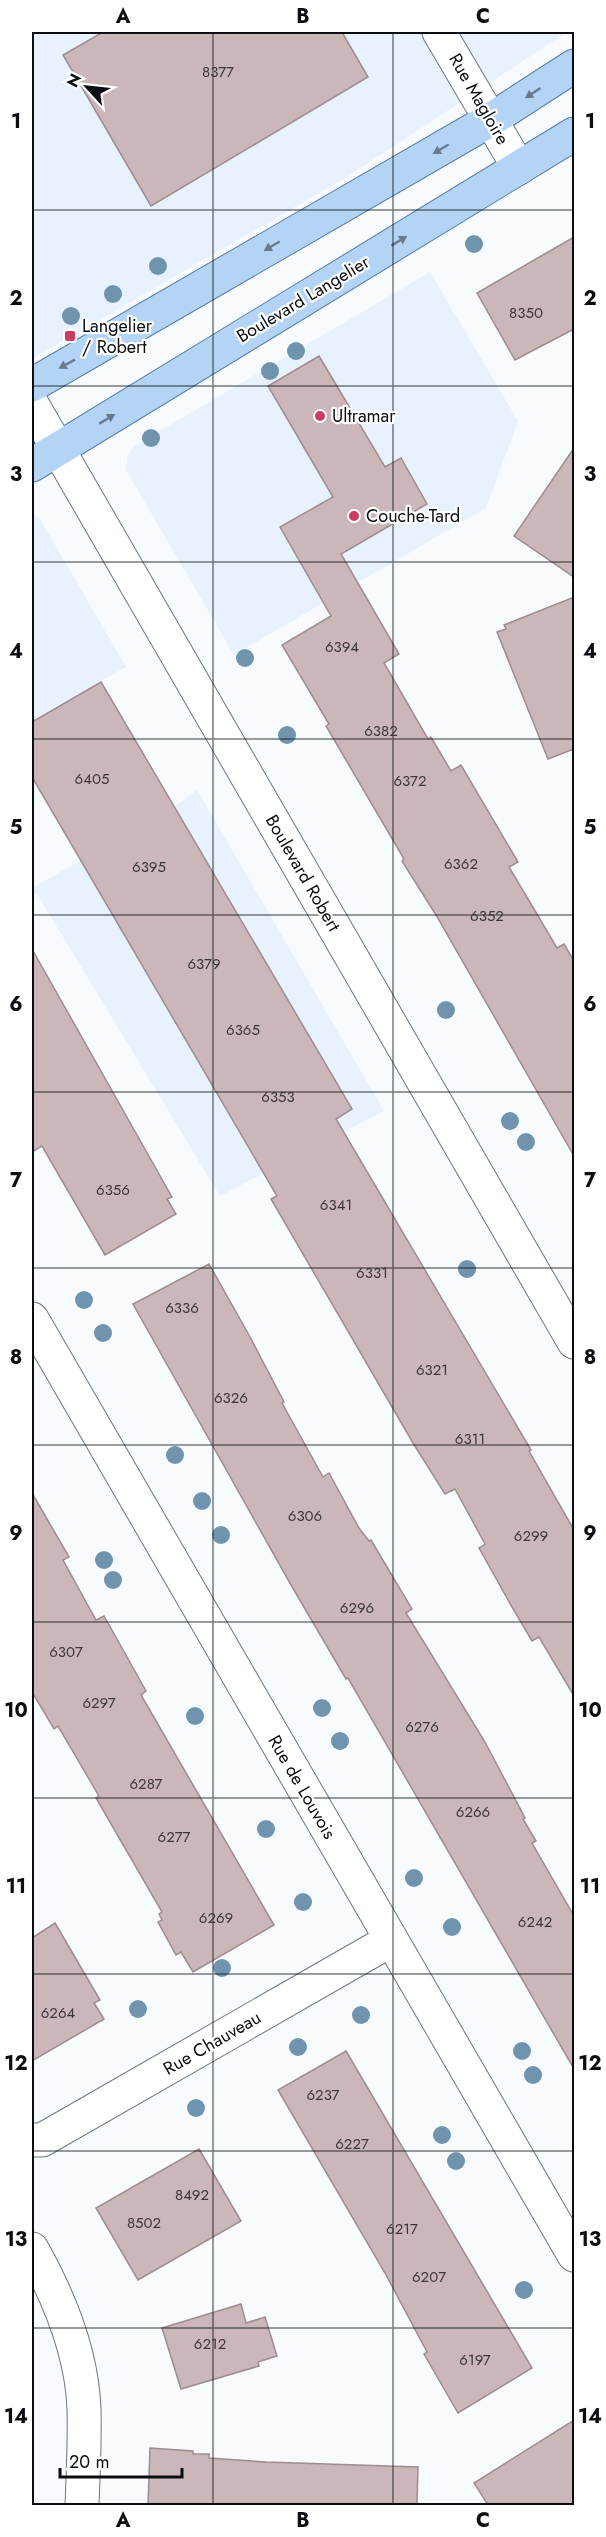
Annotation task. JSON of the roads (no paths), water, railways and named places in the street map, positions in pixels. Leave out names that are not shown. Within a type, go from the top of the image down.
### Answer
[{"type":"main road","points":[[32,385],[492,119],[574,66]]},
{"type":"main road","name":"Boulevard Langelier","points":[[44,457],[574,134]]},
{"type":"street","name":"Rue Magloire","points":[[439,32],[519,168]]},
{"type":"street","name":"Boulevard Robert","points":[[32,404],[44,457],[574,1342]]},
{"type":"street","name":"Rue de Louvois","points":[[32,1318],[574,2255]]},
{"type":"street","name":"Rue Chauveau","points":[[32,2140],[42,2140],[391,1940]]},
{"type":"street","points":[[32,2249],[49,2280],[72,2340],[84,2407],[82,2505]]},
{"type":"place","name":"Langelier / Robert","points":[[70,336]]},
{"type":"place","name":"Ultramar","points":[[320,416]]},
{"type":"place","name":"Couche-Tard","points":[[354,516]]}]
